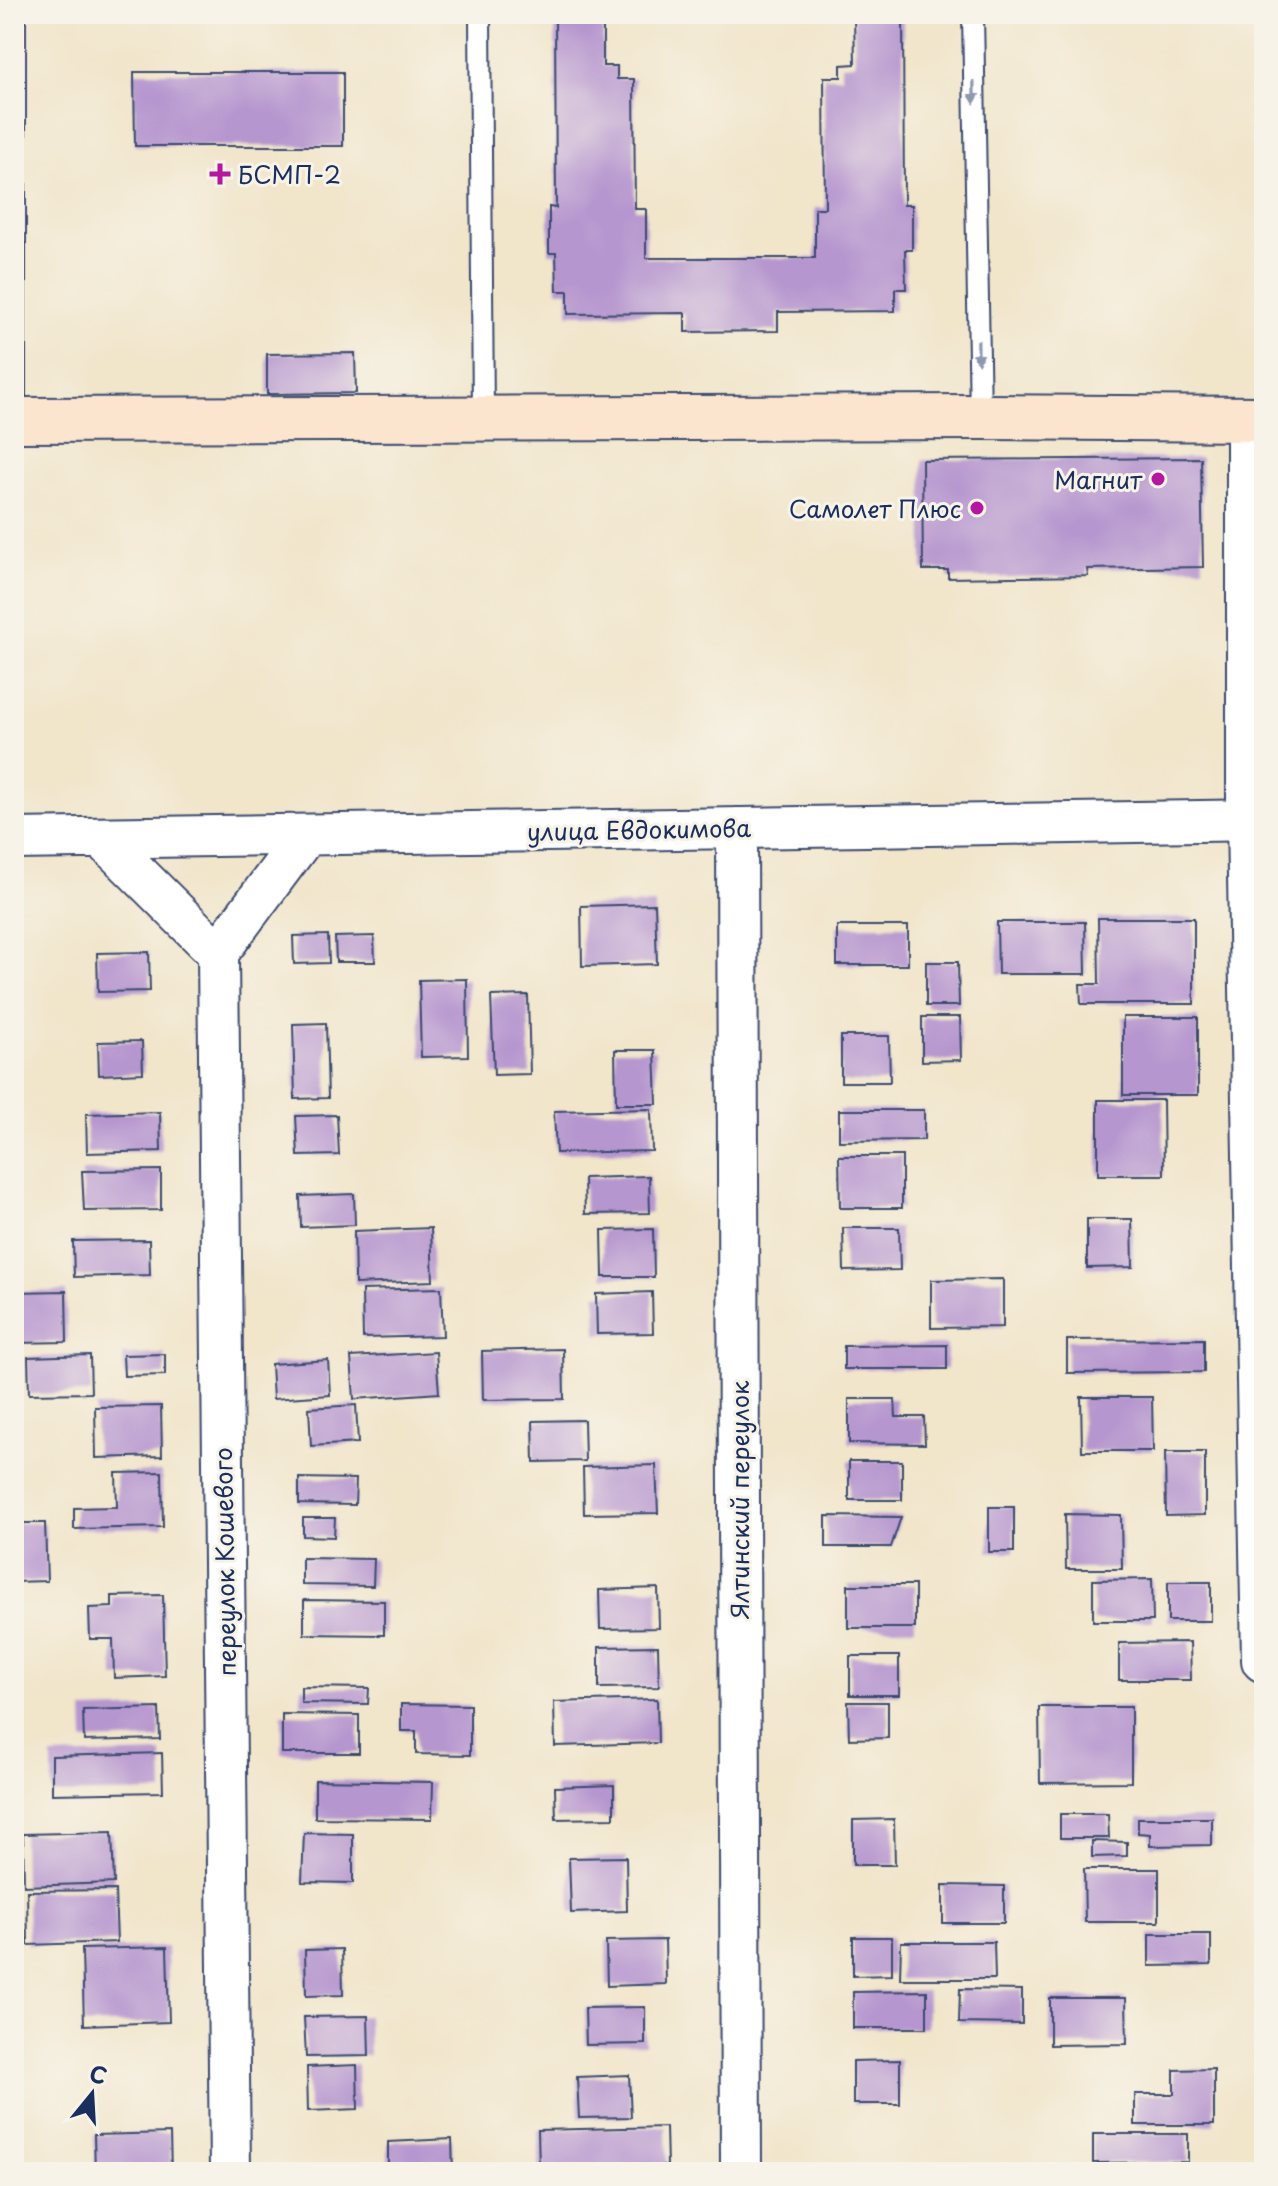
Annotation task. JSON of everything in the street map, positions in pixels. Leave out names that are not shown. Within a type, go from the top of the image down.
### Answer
[{"type":"main road","points":[[15,420],[1257,419]]},
{"type":"street","points":[[1257,419],[1264,1660]]},
{"type":"street","name":"улица Евдокимова","points":[[14,839],[1257,820]]},
{"type":"street","name":"Ялтинский переулок","points":[[737,828],[741,2172]]},
{"type":"street","points":[[102,838],[218,953],[306,835]]},
{"type":"street","name":"переулок Кошевого","points":[[218,953],[230,2172]]},
{"type":"lane","points":[[15,14],[15,420]]},
{"type":"lane","points":[[480,14],[483,418]]},
{"type":"lane","points":[[973,14],[980,417]]},
{"type":"building","points":[[555,14],[603,14],[603,66],[617,66],[617,79],[634,79],[635,209],[646,209],[646,258],[815,258],[815,208],[825,208],[824,77],[841,77],[841,65],[855,64],[854,14],[903,14],[904,205],[912,205],[912,250],[905,250],[906,289],[895,289],[895,311],[778,312],[778,331],[685,332],[685,313],[568,314],[568,291],[557,291],[556,253],[549,253],[549,207],[556,208]]},
{"type":"building","points":[[134,72],[343,72],[343,146],[135,146]]},
{"type":"building","points":[[355,353],[356,393],[267,394],[267,354]]},
{"type":"building","points":[[1201,458],[1203,567],[1087,569],[1088,576],[948,578],[948,570],[923,570],[922,460]]},
{"type":"building","points":[[655,904],[657,964],[582,966],[581,906]]},
{"type":"building","points":[[1098,918],[1194,918],[1194,1004],[1081,1004],[1080,984],[1099,984]]},
{"type":"building","points":[[997,922],[1085,922],[1086,974],[998,974]]},
{"type":"building","points":[[837,926],[908,926],[908,965],[837,965]]},
{"type":"building","points":[[328,935],[329,963],[294,964],[293,936]]},
{"type":"building","points":[[374,936],[375,962],[336,962],[335,937]]},
{"type":"building","points":[[149,952],[150,991],[98,992],[97,953]]},
{"type":"building","points":[[926,962],[958,962],[959,1006],[926,1006]]},
{"type":"building","points":[[467,979],[468,1056],[421,1057],[419,980]]},
{"type":"building","points":[[528,995],[530,1074],[494,1075],[491,996]]},
{"type":"building","points":[[922,1017],[960,1017],[961,1060],[922,1061]]},
{"type":"building","points":[[1123,1017],[1198,1017],[1198,1095],[1123,1095]]},
{"type":"building","points":[[326,1023],[328,1098],[295,1099],[293,1024]]},
{"type":"building","points":[[841,1036],[889,1036],[890,1082],[841,1082]]},
{"type":"building","points":[[142,1041],[143,1073],[99,1075],[98,1042]]},
{"type":"building","points":[[615,1050],[655,1050],[657,1104],[616,1104]]},
{"type":"building","points":[[1098,1100],[1163,1100],[1164,1175],[1098,1175]]},
{"type":"building","points":[[651,1109],[652,1151],[556,1153],[554,1111]]},
{"type":"building","points":[[839,1110],[924,1110],[924,1140],[839,1141]]},
{"type":"building","points":[[160,1112],[161,1151],[87,1153],[86,1114]]},
{"type":"building","points":[[337,1115],[339,1155],[298,1156],[296,1116]]},
{"type":"building","points":[[839,1156],[902,1156],[902,1208],[840,1208]]},
{"type":"building","points":[[161,1170],[161,1210],[84,1211],[82,1171]]},
{"type":"building","points":[[649,1176],[650,1213],[585,1214],[584,1178]]},
{"type":"building","points":[[354,1194],[355,1225],[301,1227],[300,1196]]},
{"type":"building","points":[[1087,1219],[1132,1219],[1133,1267],[1087,1268]]},
{"type":"building","points":[[431,1228],[433,1281],[355,1284],[354,1231]]},
{"type":"building","points":[[843,1228],[899,1228],[900,1270],[844,1271]]},
{"type":"building","points":[[653,1229],[654,1277],[603,1277],[602,1230]]},
{"type":"building","points":[[149,1240],[150,1275],[74,1277],[73,1241]]},
{"type":"building","points":[[1003,1279],[1003,1327],[931,1328],[931,1280]]},
{"type":"building","points":[[441,1288],[443,1336],[363,1338],[362,1290]]},
{"type":"building","points":[[66,1291],[67,1342],[14,1343],[14,1292]]},
{"type":"building","points":[[652,1292],[653,1333],[597,1334],[596,1294]]},
{"type":"building","points":[[1204,1339],[1204,1372],[1067,1373],[1067,1340]]},
{"type":"building","points":[[947,1345],[947,1369],[844,1369],[844,1346]]},
{"type":"building","points":[[563,1349],[564,1399],[483,1400],[482,1351]]},
{"type":"building","points":[[436,1352],[439,1393],[354,1399],[351,1357]]},
{"type":"building","points":[[165,1354],[165,1375],[124,1376],[123,1355]]},
{"type":"building","points":[[90,1355],[91,1393],[29,1394],[28,1357]]},
{"type":"building","points":[[328,1360],[330,1395],[273,1399],[271,1364]]},
{"type":"building","points":[[1081,1397],[1152,1397],[1153,1451],[1082,1451]]},
{"type":"building","points":[[849,1399],[895,1399],[896,1417],[924,1417],[925,1444],[849,1443]]},
{"type":"building","points":[[356,1405],[358,1443],[311,1446],[309,1408]]},
{"type":"building","points":[[161,1406],[162,1456],[96,1458],[95,1407]]},
{"type":"building","points":[[584,1420],[585,1461],[534,1462],[533,1421]]},
{"type":"building","points":[[1165,1452],[1205,1452],[1205,1515],[1166,1516]]},
{"type":"building","points":[[849,1461],[902,1461],[902,1500],[849,1500]]},
{"type":"building","points":[[656,1465],[658,1513],[584,1514],[583,1467]]},
{"type":"building","points":[[162,1472],[163,1527],[74,1529],[74,1508],[117,1507],[116,1473]]},
{"type":"building","points":[[299,1478],[356,1479],[355,1505],[299,1504]]},
{"type":"building","points":[[989,1507],[1014,1507],[1014,1552],[989,1552]]},
{"type":"building","points":[[1065,1514],[1121,1515],[1122,1569],[1066,1569]]},
{"type":"building","points":[[826,1516],[901,1517],[891,1547],[826,1547]]},
{"type":"building","points":[[303,1518],[335,1518],[334,1537],[303,1536]]},
{"type":"building","points":[[14,1523],[45,1523],[47,1581],[14,1582]]},
{"type":"building","points":[[302,1558],[374,1559],[373,1586],[302,1585]]},
{"type":"building","points":[[1152,1579],[1153,1621],[1093,1621],[1093,1580]]},
{"type":"building","points":[[1168,1582],[1211,1582],[1211,1621],[1168,1621]]},
{"type":"building","points":[[848,1585],[915,1585],[915,1628],[848,1628]]},
{"type":"building","points":[[658,1588],[659,1628],[600,1629],[599,1590]]},
{"type":"building","points":[[163,1595],[165,1676],[114,1678],[113,1639],[90,1639],[89,1608],[112,1607],[112,1596]]},
{"type":"building","points":[[304,1600],[384,1601],[384,1635],[304,1634]]},
{"type":"building","points":[[1190,1642],[1191,1680],[1119,1680],[1119,1643]]},
{"type":"building","points":[[658,1646],[659,1687],[599,1688],[599,1647]]},
{"type":"building","points":[[850,1656],[899,1656],[899,1695],[850,1695]]},
{"type":"building","points":[[301,1687],[369,1688],[368,1704],[301,1703]]},
{"type":"building","points":[[657,1699],[658,1743],[555,1746],[554,1702]]},
{"type":"building","points":[[848,1702],[888,1702],[888,1738],[849,1739]]},
{"type":"building","points":[[401,1704],[470,1705],[470,1755],[416,1754],[416,1731],[401,1731]]},
{"type":"building","points":[[1039,1707],[1131,1707],[1131,1782],[1040,1783]]},
{"type":"building","points":[[159,1708],[160,1739],[84,1741],[83,1710]]},
{"type":"building","points":[[282,1714],[359,1715],[359,1753],[282,1753]]},
{"type":"building","points":[[162,1753],[163,1792],[52,1794],[52,1756]]},
{"type":"building","points":[[315,1780],[433,1782],[432,1819],[315,1818]]},
{"type":"building","points":[[614,1785],[614,1818],[556,1819],[555,1787]]},
{"type":"building","points":[[1060,1814],[1108,1814],[1109,1838],[1060,1838]]},
{"type":"building","points":[[1138,1818],[1212,1818],[1212,1845],[1150,1846],[1150,1834],[1138,1833]]},
{"type":"building","points":[[894,1819],[895,1865],[853,1865],[853,1820]]},
{"type":"building","points":[[112,1832],[114,1883],[24,1886],[23,1834]]},
{"type":"building","points":[[304,1833],[353,1834],[353,1883],[302,1882]]},
{"type":"building","points":[[1092,1841],[1127,1842],[1127,1856],[1092,1857]]},
{"type":"building","points":[[626,1857],[627,1911],[571,1913],[569,1858]]},
{"type":"building","points":[[1084,1869],[1159,1869],[1159,1922],[1085,1922]]},
{"type":"building","points":[[943,1885],[1004,1886],[1004,1923],[943,1923]]},
{"type":"building","points":[[115,1890],[117,1942],[28,1945],[27,1891]]},
{"type":"building","points":[[1149,1934],[1211,1934],[1211,1965],[1149,1966]]},
{"type":"building","points":[[853,1937],[892,1937],[892,1975],[853,1976]]},
{"type":"building","points":[[665,1940],[666,1984],[607,1986],[606,1941]]},
{"type":"building","points":[[901,1942],[994,1942],[995,1979],[900,1979]]},
{"type":"building","points":[[167,1947],[169,2022],[84,2025],[82,1949]]},
{"type":"building","points":[[342,1949],[343,1995],[306,1996],[305,1950]]},
{"type":"building","points":[[960,1989],[1022,1990],[1022,2024],[959,2023]]},
{"type":"building","points":[[927,1991],[927,2028],[853,2028],[853,1992]]},
{"type":"building","points":[[1050,1998],[1126,1998],[1127,2044],[1050,2045]]},
{"type":"building","points":[[645,2007],[645,2044],[586,2045],[585,2008]]},
{"type":"building","points":[[368,2016],[369,2056],[306,2057],[304,2017]]},
{"type":"building","points":[[900,2060],[900,2104],[853,2104],[853,2061]]},
{"type":"building","points":[[357,2065],[358,2109],[308,2111],[307,2067]]},
{"type":"building","points":[[1214,2069],[1214,2125],[1135,2125],[1135,2094],[1174,2094],[1174,2070]]},
{"type":"building","points":[[629,2075],[631,2117],[579,2118],[577,2077]]},
{"type":"building","points":[[666,2127],[667,2166],[539,2168],[538,2130]]},
{"type":"building","points":[[170,2133],[171,2171],[95,2172],[94,2135]]},
{"type":"building","points":[[1093,2134],[1188,2134],[1188,2162],[1093,2163]]},
{"type":"building","points":[[452,2139],[453,2172],[388,2172],[388,2142]]},
{"type":"building","points":[[1214,2164],[1214,2172],[1174,2172],[1174,2165]]},
{"type":"place","name":"БСМП-2","points":[[220,174]]},
{"type":"place","name":"Магнит","points":[[1158,479]]},
{"type":"place","name":"Самолет Плюс","points":[[977,508]]}]
